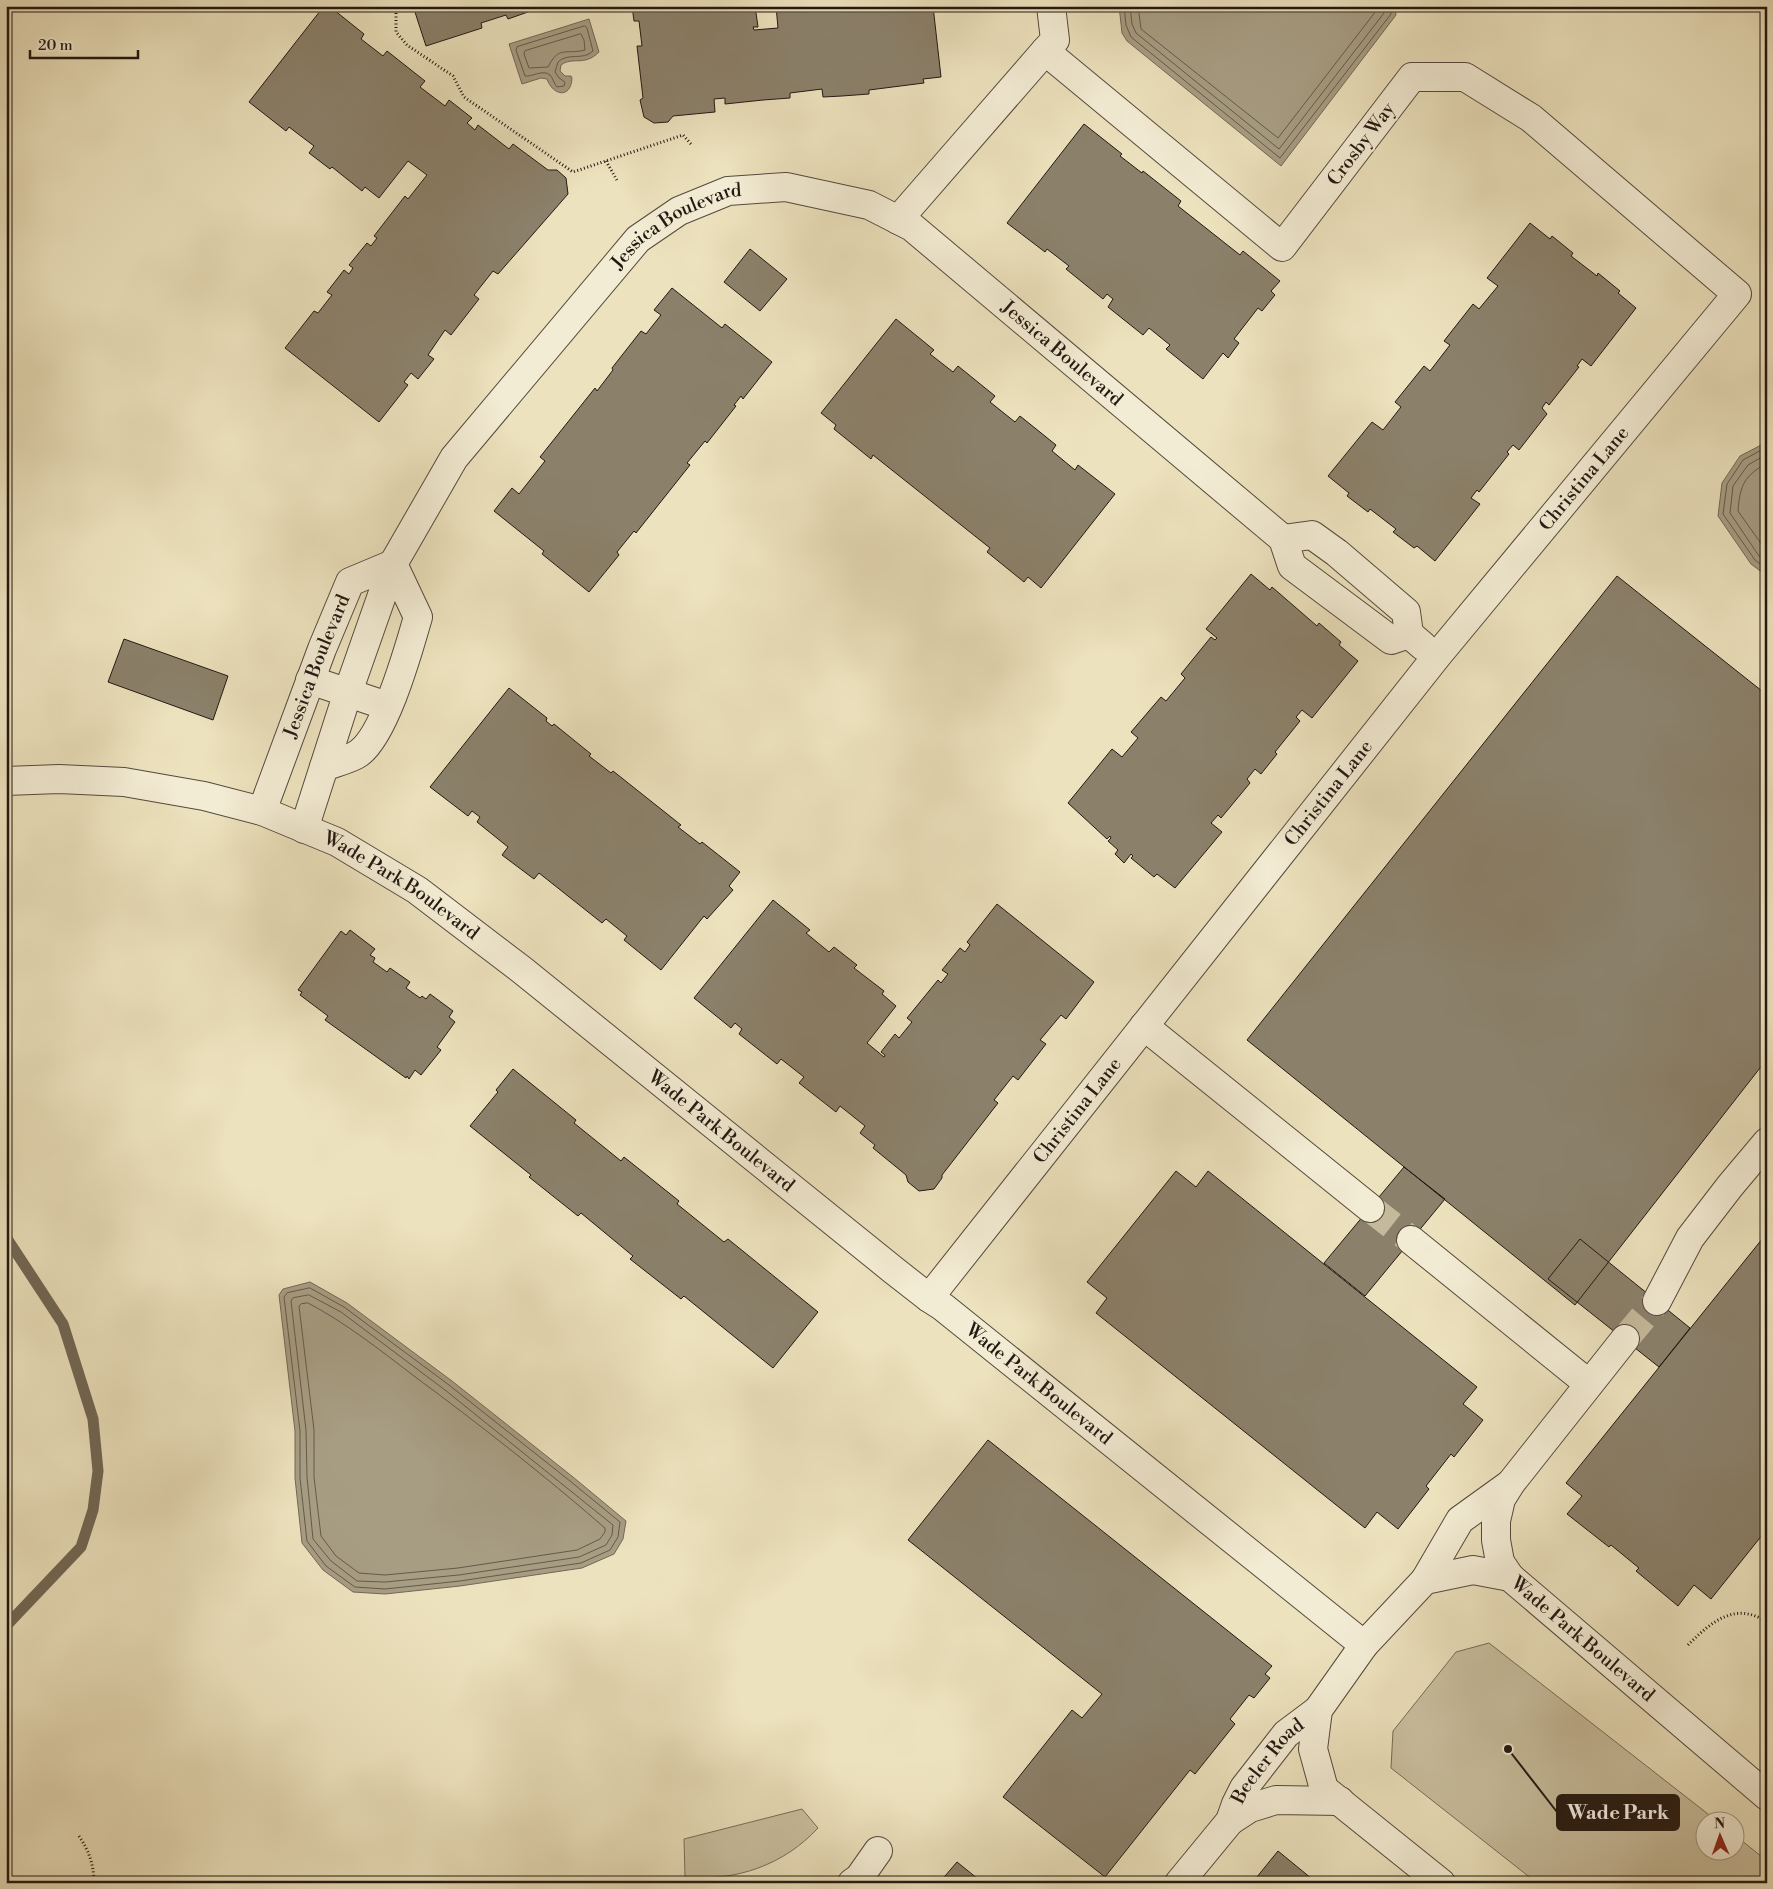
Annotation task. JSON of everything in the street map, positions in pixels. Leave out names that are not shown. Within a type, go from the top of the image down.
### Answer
[{"type":"street","points":[[898,220],[1055,40],[1051,6]]},
{"type":"street","name":"Crosby Way","points":[[1045,51],[1282,247],[1412,77],[1465,76],[1531,118],[1738,294]]},
{"type":"street","name":"Jessica Boulevard","points":[[262,811],[310,680],[350,582],[393,564],[454,458],[638,239],[679,211],[728,190],[786,187],[869,205],[912,227],[1284,539]]},
{"type":"street","name":"Christina Lane","points":[[928,1298],[1437,656],[1738,294]]},
{"type":"street","points":[[1409,634],[1391,640],[1339,602],[1292,566],[1284,539],[1312,535],[1406,612],[1409,634],[1437,656]]},
{"type":"street","points":[[304,829],[348,692],[393,564]]},
{"type":"street","points":[[324,767],[358,755],[374,738],[400,676],[418,616],[393,564]]},
{"type":"street","points":[[1339,602],[1362,575]]},
{"type":"street","points":[[310,680],[388,706]]},
{"type":"street","name":"Wade Park Boulevard","points":[[6,781],[59,779],[124,782],[204,796],[262,811],[337,842],[424,896],[522,970],[928,1298],[943,1308],[1364,1645]]},
{"type":"street","points":[[1144,1026],[1370,1208]]},
{"type":"street","points":[[1656,1301],[1690,1238],[1767,1142]]},
{"type":"street","points":[[1411,1240],[1589,1384]]},
{"type":"street","points":[[1510,1577],[1500,1562],[1496,1540],[1496,1521],[1501,1499],[1511,1483],[1625,1339]]},
{"type":"street","points":[[1441,1883],[1324,1789],[1313,1748],[1318,1710],[1364,1645],[1425,1580],[1460,1520],[1511,1483]]},
{"type":"street","name":"Wade Park Boulevard","points":[[1425,1580],[1472,1570],[1510,1577],[1767,1796]]},
{"type":"street","name":"Beeler Road","points":[[1230,1821],[1244,1788],[1286,1734],[1318,1710]]},
{"type":"street","name":"Beeler Road","points":[[1179,1883],[1230,1821],[1250,1808],[1276,1800],[1340,1801]]},
{"type":"street","points":[[852,1883],[859,1878],[878,1851]]},
{"type":"path","points":[[396,6],[396,32],[407,46],[453,76],[464,97],[573,172],[683,135],[691,144]]},
{"type":"path","points":[[606,161],[618,182]]},
{"type":"path","points":[[1688,1645],[1704,1629],[1718,1619],[1732,1614],[1750,1613],[1767,1622]]},
{"type":"path","points":[[1763,1704],[1767,1700]]},
{"type":"path","points":[[79,1836],[86,1846],[94,1869],[94,1883]]},
{"type":"shaded area","points":[[1489,1643],[1705,1812],[1696,1812],[1696,1862],[1746,1862],[1746,1844],[1767,1861],[1767,1883],[1537,1883],[1391,1768],[1393,1731],[1456,1652]]},
{"type":"shaded area","points":[[802,1809],[818,1828],[790,1852],[758,1868],[740,1873],[722,1877],[685,1877],[684,1839]]},
{"type":"water","points":[[1119,6],[1395,6],[1396,15],[1281,166],[1127,41],[1122,33]]},
{"type":"water","points":[[589,19],[599,52],[588,59],[565,62],[561,65],[560,71],[565,76],[571,76],[572,78],[569,89],[561,93],[557,92],[547,79],[541,78],[522,84],[509,44]]},
{"type":"water","points":[[1767,442],[1767,576],[1751,564],[1718,516],[1722,483],[1740,456]]},
{"type":"water","points":[[310,1282],[347,1303],[452,1381],[626,1521],[623,1539],[614,1554],[582,1568],[460,1586],[385,1594],[353,1592],[323,1570],[302,1543],[295,1478],[295,1431],[279,1295],[283,1289]]},
{"type":"building","points":[[324,6],[329,6],[364,34],[361,39],[383,56],[387,51],[425,81],[420,87],[445,106],[449,100],[472,118],[467,123],[475,130],[478,125],[509,149],[513,144],[548,170],[557,170],[566,178],[568,194],[498,274],[493,271],[474,295],[479,299],[451,335],[445,330],[428,355],[434,359],[418,379],[411,373],[404,382],[408,385],[379,422],[285,348],[314,311],[318,313],[332,295],[327,292],[344,270],[349,274],[353,268],[349,265],[367,243],[371,246],[377,238],[374,236],[405,196],[408,199],[427,175],[408,161],[379,198],[365,187],[362,191],[332,167],[330,169],[309,153],[314,146],[289,127],[286,131],[249,102]]},
{"type":"building","points":[[413,6],[545,6],[508,19],[506,15],[481,23],[482,28],[426,46]]},
{"type":"building","points":[[632,6],[755,6],[758,27],[753,27],[754,30],[778,28],[776,6],[933,6],[941,77],[923,79],[924,83],[869,90],[869,94],[823,97],[822,89],[790,93],[790,98],[725,104],[725,98],[714,99],[715,112],[673,116],[668,122],[654,123],[644,117],[640,100],[643,98],[637,46],[642,46],[639,21],[634,21]]},
{"type":"building","points":[[1084,124],[1122,154],[1120,156],[1142,173],[1143,171],[1181,201],[1178,206],[1240,255],[1243,251],[1280,281],[1271,291],[1275,295],[1262,311],[1258,308],[1234,339],[1239,343],[1228,358],[1223,353],[1203,379],[1166,349],[1170,345],[1149,328],[1143,335],[1108,307],[1113,299],[1107,294],[1103,299],[1066,269],[1069,266],[1047,249],[1045,252],[1007,223]]},
{"type":"building","points":[[1530,223],[1550,239],[1552,236],[1573,253],[1571,256],[1597,276],[1598,273],[1620,291],[1618,293],[1636,308],[1591,366],[1582,359],[1577,366],[1579,367],[1549,405],[1546,402],[1542,408],[1547,414],[1519,450],[1513,445],[1507,452],[1509,454],[1479,492],[1477,490],[1471,498],[1480,504],[1435,561],[1417,546],[1414,548],[1393,532],[1396,529],[1370,509],[1368,512],[1347,496],[1349,493],[1328,476],[1372,422],[1383,430],[1401,407],[1395,402],[1424,366],[1430,371],[1450,345],[1444,341],[1473,304],[1479,309],[1498,286],[1487,278]]},
{"type":"building","points":[[750,249],[787,279],[760,311],[724,282]]},
{"type":"building","points":[[672,288],[722,328],[725,324],[772,362],[743,399],[741,396],[734,405],[736,406],[707,443],[705,441],[687,463],[690,465],[636,533],[634,531],[617,552],[619,555],[589,592],[542,554],[544,551],[494,511],[512,488],[519,494],[545,461],[540,457],[595,388],[597,391],[613,370],[612,368],[641,331],[646,334],[661,315],[654,310]]},
{"type":"building","points":[[896,319],[934,350],[930,354],[953,372],[958,366],[995,396],[990,402],[1015,422],[1020,416],[1056,445],[1052,451],[1075,470],[1078,465],[1115,494],[1041,588],[1028,577],[1024,582],[987,552],[990,548],[873,455],[871,459],[834,429],[836,425],[821,413]]},
{"type":"building","points":[[1251,574],[1270,590],[1272,587],[1317,626],[1319,623],[1341,642],[1339,645],[1358,661],[1312,718],[1302,710],[1296,717],[1300,721],[1275,752],[1277,754],[1261,774],[1255,769],[1247,779],[1250,783],[1221,818],[1218,815],[1211,823],[1222,832],[1175,888],[1157,874],[1154,877],[1131,858],[1133,856],[1131,854],[1124,863],[1115,854],[1118,850],[1108,841],[1111,838],[1110,836],[1107,839],[1068,803],[1112,749],[1122,757],[1138,738],[1131,732],[1161,697],[1166,701],[1185,678],[1181,674],[1211,637],[1215,640],[1217,638],[1206,629]]},
{"type":"building","points":[[1617,576],[1767,695],[1767,1059],[1575,1305],[1247,1040]]},
{"type":"building","points":[[124,639],[228,676],[213,720],[108,682]]},
{"type":"building","points":[[509,688],[547,718],[546,721],[552,726],[554,724],[591,754],[589,756],[611,773],[613,771],[681,825],[678,827],[700,844],[702,842],[740,872],[729,886],[733,890],[707,919],[704,916],[661,970],[624,940],[627,936],[606,919],[602,923],[539,873],[534,879],[502,855],[508,847],[477,822],[480,817],[472,811],[468,816],[430,787]]},
{"type":"building","points":[[773,900],[810,930],[806,933],[829,952],[834,947],[857,965],[854,968],[884,991],[882,994],[896,1006],[867,1043],[884,1057],[885,1055],[881,1052],[895,1034],[899,1038],[912,1022],[907,1018],[938,980],[941,983],[948,974],[942,970],[960,948],[965,952],[970,945],[967,942],[997,904],[1094,982],[1066,1019],[1061,1015],[1040,1040],[1046,1044],[1018,1080],[1013,1076],[994,1100],[998,1103],[942,1175],[934,1189],[919,1191],[908,1182],[906,1175],[873,1148],[875,1145],[860,1133],[865,1126],[840,1106],[836,1112],[799,1083],[804,1077],[781,1059],[777,1064],[739,1034],[742,1029],[735,1023],[731,1028],[694,998]]},
{"type":"building","points":[[350,930],[375,949],[370,955],[375,958],[373,962],[387,972],[390,968],[410,982],[406,988],[420,998],[422,996],[426,999],[430,994],[453,1011],[449,1017],[455,1022],[437,1047],[441,1050],[421,1075],[415,1070],[409,1079],[407,1076],[406,1078],[325,1020],[328,1016],[300,995],[302,992],[298,990],[341,931],[346,935]]},
{"type":"building","points":[[513,1069],[576,1120],[574,1123],[621,1161],[624,1157],[679,1201],[677,1204],[724,1242],[728,1239],[818,1312],[773,1368],[684,1296],[681,1299],[630,1259],[633,1256],[581,1213],[578,1216],[529,1177],[531,1175],[470,1126],[498,1092],[496,1090]]},
{"type":"building","points":[[1404,1167],[1445,1199],[1365,1296],[1324,1263]]},
{"type":"building","points":[[1176,1171],[1196,1187],[1208,1171],[1477,1387],[1463,1404],[1483,1420],[1454,1457],[1451,1454],[1426,1486],[1429,1489],[1398,1529],[1377,1512],[1365,1528],[1096,1313],[1107,1298],[1087,1282]]},
{"type":"building","points":[[1767,1233],[1767,1529],[1711,1599],[1694,1585],[1678,1606],[1636,1571],[1639,1568],[1611,1545],[1609,1547],[1567,1514],[1582,1496],[1566,1483]]},
{"type":"building","points":[[1580,1239],[1690,1328],[1659,1367],[1548,1279]]},
{"type":"building","points":[[988,1440],[1272,1666],[1265,1674],[1270,1678],[1254,1698],[1249,1695],[1230,1719],[1235,1724],[1195,1774],[1190,1770],[1105,1877],[1003,1797],[1072,1710],[1082,1718],[1102,1694],[908,1540]]},
{"type":"building","points":[[1278,1851],[1317,1883],[1252,1883]]},
{"type":"building","points":[[957,1862],[983,1883],[939,1883]]},
{"type":"waterway","points":[[6,1237],[63,1324],[93,1419],[98,1471],[93,1510],[81,1547],[6,1626]]},
{"type":"tunnel","points":[[1370,1208],[1411,1240]]},
{"type":"tunnel","points":[[1625,1339],[1657,1301]]},
{"type":"place","name":"Wade Park","points":[[1508,1749]]}]
